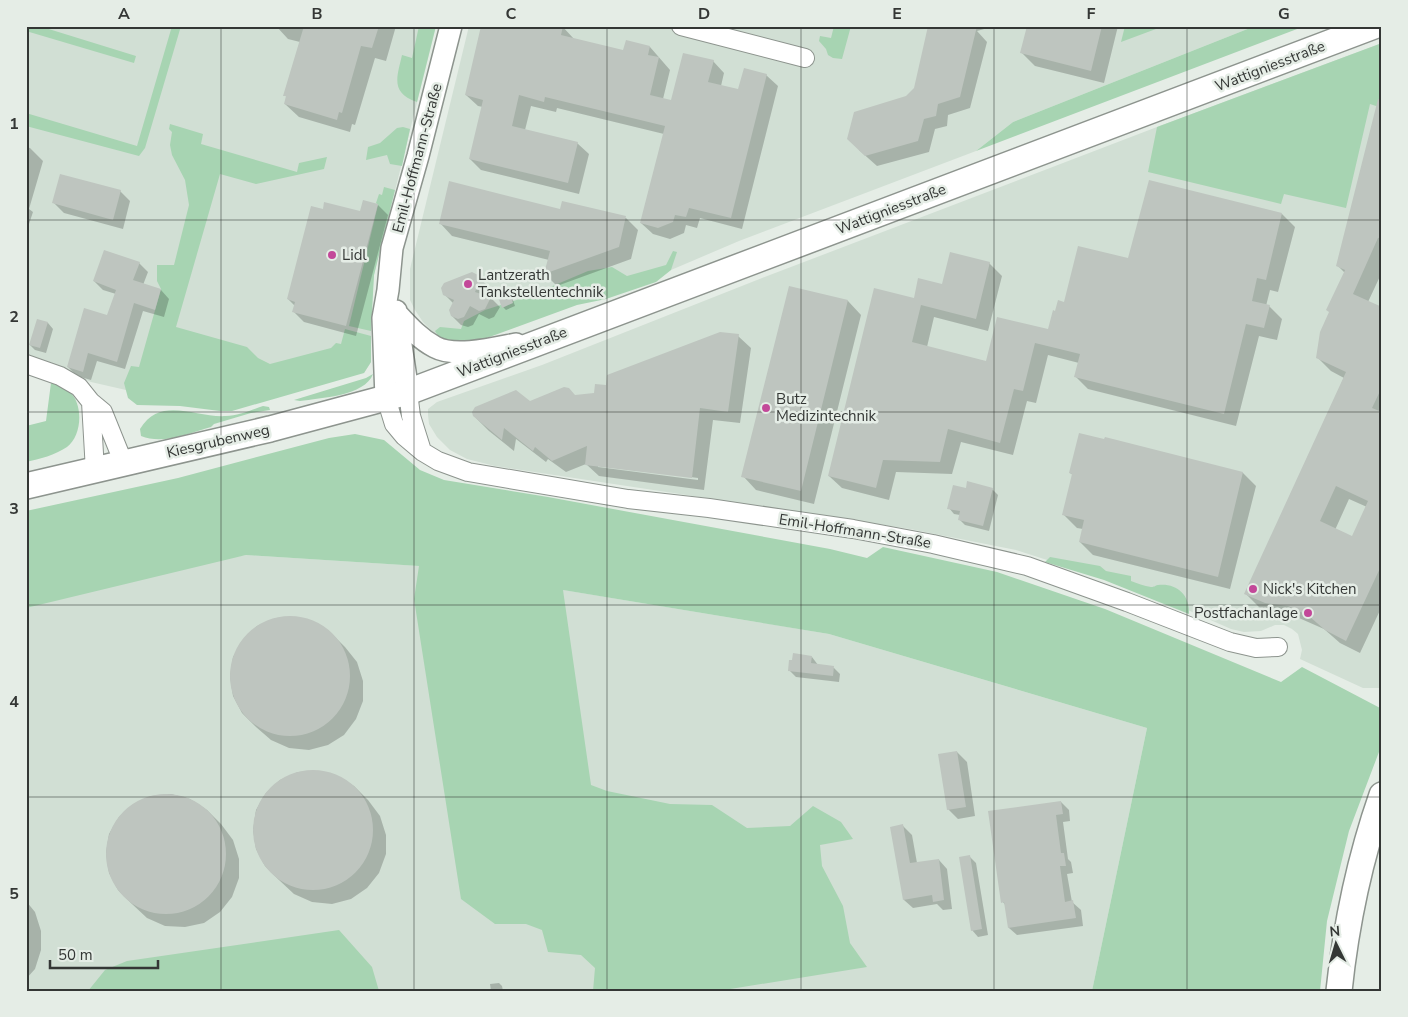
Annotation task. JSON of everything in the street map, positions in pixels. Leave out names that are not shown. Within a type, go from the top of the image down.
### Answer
[{"type":"main road","name":"Wattigniesstraße","points":[[397,395],[1374,26]]},
{"type":"main road","name":"Kiesgrubenweg","points":[[26,486],[270,429],[397,395]]},
{"type":"main road","points":[[1339,991],[1353,898],[1370,829],[1382,795]]},
{"type":"street","name":"Emil-Hoffmann-Straße","points":[[397,395],[383,318],[392,248],[451,26]]},
{"type":"street","points":[[681,26],[805,58]]},
{"type":"street","name":"Emil-Hoffmann-Straße","points":[[388,290],[397,314],[397,395],[394,424],[422,452],[438,461],[478,474],[628,499],[709,508],[843,528],[933,544],[1027,566],[1230,642],[1256,648],[1278,647]]},
{"type":"street","points":[[397,314],[417,336],[437,349],[458,352],[496,348],[548,338]]},
{"type":"street","points":[[26,364],[60,376],[79,387],[91,402],[103,412],[124,464]]},
{"type":"street","points":[[91,402],[95,471]]},
{"type":"shaded area","points":[[26,26],[436,26],[374,275],[371,310],[371,362],[364,373],[149,392],[126,390],[91,382],[61,368],[26,357]]},
{"type":"shaded area","points":[[469,26],[1255,26],[1013,122],[976,151],[739,241],[671,270],[446,338],[433,332],[415,310],[410,300],[410,269]]},
{"type":"shaded area","points":[[1382,43],[1382,688],[1363,688],[1300,659],[1302,650],[1298,634],[1284,625],[1275,625],[1261,631],[1244,632],[1231,629],[1190,611],[1100,577],[1016,550],[910,529],[495,466],[467,459],[450,450],[437,437],[429,424],[428,409],[437,402],[542,365],[757,280]]},
{"type":"shaded area","points":[[246,555],[420,566],[829,634],[1147,728],[1092,991],[26,991],[26,593]]},
{"type":"green space","points":[[26,26],[39,26],[136,56],[134,63],[26,31]]},
{"type":"green space","points":[[172,26],[181,26],[145,148],[139,156],[26,126],[26,113],[137,146]]},
{"type":"green space","points":[[419,26],[436,26],[417,102],[408,98],[399,89],[397,77],[402,55],[412,58]]},
{"type":"green space","points":[[834,26],[851,26],[842,59],[833,58],[828,55],[826,49],[819,41],[820,36],[831,38]]},
{"type":"green space","points":[[1125,26],[1164,26],[1121,42]]},
{"type":"green space","points":[[1255,26],[1305,26],[976,151],[1013,122]]},
{"type":"green space","points":[[1382,43],[1382,108],[1370,104],[1346,208],[1284,194],[1281,204],[1148,172],[1157,127]]},
{"type":"green space","points":[[170,124],[203,134],[201,144],[297,172],[299,163],[327,157],[324,169],[256,184],[220,174],[176,327],[247,347],[258,358],[270,364],[331,348],[336,343],[341,344],[345,329],[371,336],[371,362],[364,373],[232,411],[180,406],[137,405],[128,398],[124,383],[131,366],[139,367],[161,289],[157,281],[157,265],[174,265],[189,205],[185,180],[172,155]]},
{"type":"green space","points":[[397,128],[410,129],[402,166],[390,164],[387,155],[366,160],[368,147],[380,143]]},
{"type":"green space","points":[[384,187],[395,190],[374,275],[371,331],[349,326],[378,205],[376,203],[379,194],[382,195]]},
{"type":"green space","points":[[673,251],[677,252],[671,270],[656,282],[606,299],[577,305],[473,343],[452,344],[440,339],[435,331],[440,327],[461,329],[464,321],[485,310],[529,296],[588,271],[612,267],[627,276],[666,265]]},
{"type":"green space","points":[[373,374],[361,387],[341,395],[319,399],[294,400],[366,378]]},
{"type":"green space","points":[[51,383],[69,391],[74,397],[79,412],[76,435],[67,447],[58,452],[26,462],[26,426],[46,421]]},
{"type":"green space","points":[[263,406],[269,407],[270,410],[251,413],[176,437],[158,439],[141,436],[140,429],[148,419],[168,410],[214,416],[231,416]]},
{"type":"green space","points":[[355,434],[384,440],[420,470],[444,480],[548,497],[830,549],[867,558],[883,547],[997,572],[1105,609],[1281,682],[1302,667],[1382,709],[1382,744],[1349,831],[1327,921],[1320,991],[1092,991],[1147,728],[829,634],[563,590],[591,785],[607,791],[670,804],[712,805],[747,828],[790,826],[813,806],[841,822],[853,839],[820,845],[822,866],[843,906],[850,943],[867,967],[718,991],[593,991],[595,968],[581,955],[548,952],[542,930],[526,924],[495,924],[461,899],[414,599],[419,566],[246,555],[26,608],[26,511],[178,478],[329,438]]},
{"type":"green space","points":[[1050,557],[1100,566],[1106,571],[1131,576],[1131,581],[1146,586],[1165,585],[1176,588],[1185,596],[1189,607],[1189,614],[1104,580],[1045,562]]},
{"type":"green space","points":[[339,930],[372,967],[379,991],[88,991],[105,970],[127,961]]},
{"type":"building","points":[[304,26],[379,26],[372,48],[361,46],[342,113],[339,112],[337,120],[284,104],[286,96],[283,96]]},
{"type":"building","points":[[481,26],[563,26],[561,35],[623,50],[626,40],[650,46],[648,55],[659,57],[650,95],[671,100],[683,53],[714,60],[708,82],[738,89],[744,68],[767,74],[731,218],[689,208],[686,217],[675,215],[673,222],[658,228],[640,223],[665,126],[545,97],[544,102],[519,95],[512,126],[578,142],[568,183],[469,159],[483,100],[465,95]]},
{"type":"building","points":[[928,26],[977,26],[960,97],[938,104],[936,116],[924,119],[918,141],[865,156],[847,139],[854,112],[906,96],[914,88]]},
{"type":"building","points":[[1027,26],[1102,26],[1091,71],[1020,53]]},
{"type":"building","points":[[1378,99],[1382,100],[1382,237],[1378,238],[1353,294],[1382,307],[1382,387],[1372,408],[1382,412],[1382,564],[1346,641],[1325,630],[1309,616],[1288,606],[1265,603],[1244,594],[1346,372],[1316,358],[1320,332],[1329,312],[1326,310],[1345,270],[1336,266]],"holes":[[[1336,486],[1368,501],[1352,536],[1320,521]]]},
{"type":"building","points":[[60,174],[121,190],[113,220],[52,203]]},
{"type":"building","points":[[1149,180],[1282,213],[1266,280],[1257,278],[1252,301],[1270,305],[1264,328],[1246,324],[1224,414],[1074,377],[1080,354],[1035,343],[1023,391],[1014,389],[1000,443],[948,429],[940,462],[883,460],[876,488],[828,476],[874,288],[914,298],[918,278],[942,284],[950,252],[990,262],[976,319],[921,305],[912,342],[986,361],[997,317],[1048,329],[1058,300],[1064,302],[1078,246],[1128,258]]},
{"type":"building","points":[[449,181],[560,209],[562,201],[626,216],[619,247],[544,274],[550,251],[439,224]]},
{"type":"building","name":"Lidl","points":[[363,200],[378,204],[346,326],[292,312],[295,302],[287,299],[311,206],[323,209],[324,202],[360,211]]},
{"type":"building","points":[[104,250],[140,262],[133,280],[161,289],[155,310],[134,303],[117,362],[88,353],[83,372],[67,367],[84,308],[107,315],[116,290],[93,281]]},
{"type":"building","points":[[472,272],[478,275],[480,280],[475,292],[491,297],[485,309],[479,311],[470,306],[464,317],[458,319],[451,316],[449,310],[454,300],[443,295],[441,288],[444,283]]},
{"type":"building","points":[[789,286],[848,300],[801,491],[741,477]]},
{"type":"building","points":[[509,290],[513,303],[502,308],[497,294]]},
{"type":"building","points":[[37,319],[48,322],[40,348],[29,345]]},
{"type":"building","points":[[720,332],[739,334],[728,412],[700,408],[692,478],[585,465],[587,446],[552,461],[535,447],[533,451],[504,428],[502,440],[473,416],[472,412],[475,407],[516,390],[530,401],[564,387],[569,388],[575,395],[594,393],[595,384],[606,385],[607,375]]},
{"type":"building","points":[[1079,433],[1104,439],[1105,437],[1243,472],[1218,577],[1079,542],[1084,520],[1062,515],[1072,474],[1069,473]]},
{"type":"building","points":[[967,481],[993,488],[983,526],[958,520],[960,511],[947,509],[953,485],[966,488]]},
{"type":"building","points":[[290,616],[313,620],[333,633],[346,653],[350,676],[346,699],[333,719],[313,732],[290,736],[267,732],[247,719],[234,699],[230,676],[234,653],[247,633],[267,620]]},
{"type":"building","points":[[793,653],[812,656],[811,663],[834,666],[833,676],[788,671],[789,660],[792,660]]},
{"type":"building","points":[[957,751],[966,807],[947,810],[938,754]]},
{"type":"building","points":[[313,770],[336,774],[356,787],[369,807],[373,830],[369,853],[356,873],[336,886],[313,890],[290,886],[270,873],[257,853],[253,830],[257,807],[270,787],[290,774]]},
{"type":"building","points":[[166,794],[189,798],[209,811],[222,831],[226,854],[222,877],[209,897],[189,910],[166,914],[143,910],[123,897],[110,877],[106,854],[110,831],[123,811],[143,798]]},
{"type":"building","points":[[1061,801],[1063,814],[1056,815],[1061,853],[1064,853],[1066,866],[1060,866],[1065,902],[1073,900],[1076,918],[1008,928],[1004,902],[1001,903],[988,811]]},
{"type":"building","points":[[903,824],[910,863],[939,859],[944,900],[933,902],[932,895],[903,900],[890,827]]},
{"type":"building","points":[[970,855],[982,929],[971,931],[959,857]]},
{"type":"place","name":"Lidl","points":[[332,255]]},
{"type":"place","name":"Lantzerath Tankstellentechnik","points":[[468,284]]},
{"type":"place","name":"Butz Medizintechnik","points":[[766,408]]},
{"type":"place","name":"Nick's Kitchen","points":[[1253,589]]},
{"type":"place","name":"Postfachanlage","points":[[1308,613]]}]
